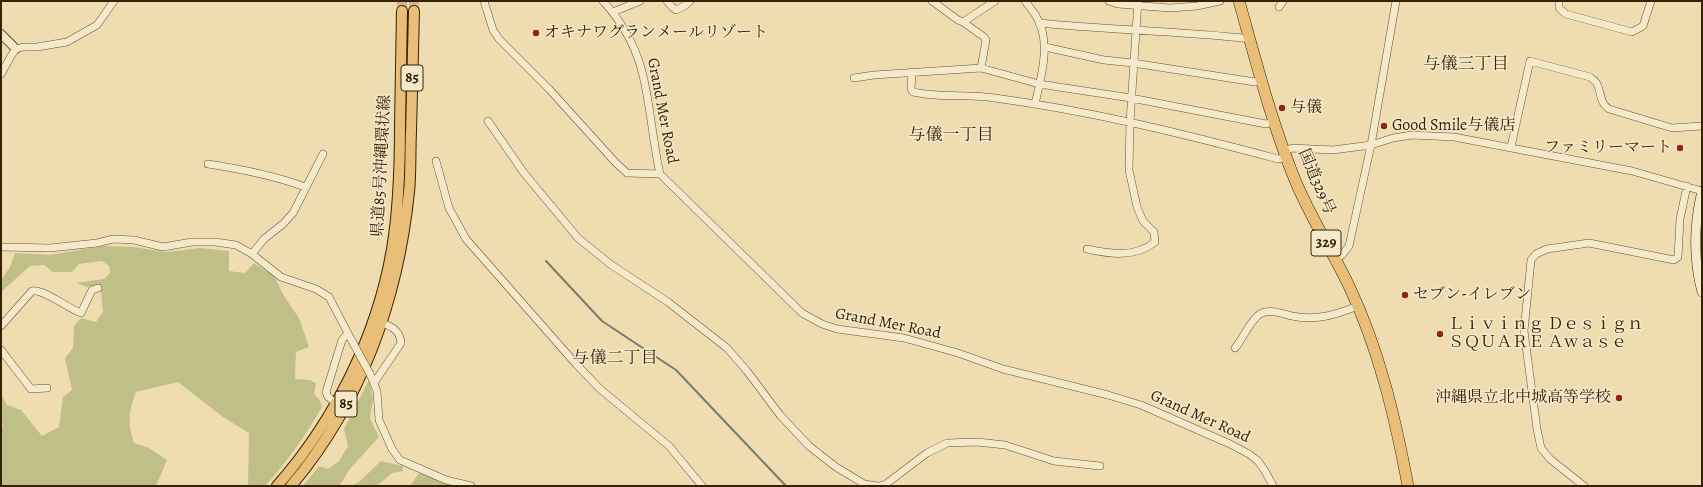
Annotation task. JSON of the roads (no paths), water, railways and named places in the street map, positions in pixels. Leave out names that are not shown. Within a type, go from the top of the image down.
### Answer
[{"type":"highway","name":"国道329号","points":[[1239,1],[1285,154],[1301,195],[1358,306],[1383,376],[1400,444],[1408,486]]},
{"type":"main road","name":"県道85号沖縄環状線","points":[[291,485],[323,443],[359,379],[383,319],[396,276],[409,191],[414,10]]},
{"type":"main road","name":"県道85号沖縄環状線","points":[[277,486],[303,454],[336,403],[363,346],[378,305],[392,250],[398,192],[402,11]]},
{"type":"main road","points":[[1702,191],[1696,218],[1696,261],[1702,292]]},
{"type":"street","points":[[1,74],[16,49],[67,42],[97,25],[114,1]]},
{"type":"street","points":[[484,1],[493,30],[498,39],[550,89],[578,123],[616,164],[627,173],[660,174]]},
{"type":"street","name":"Grand Mer Road","points":[[603,1],[613,12],[635,49],[644,79],[660,174],[802,313],[837,330],[904,338],[958,353],[1003,369],[1108,395],[1141,405],[1230,444],[1249,454],[1258,461],[1273,486]]},
{"type":"street","points":[[613,12],[640,1]]},
{"type":"street","points":[[667,1],[676,10],[686,5],[690,1]]},
{"type":"street","points":[[932,1],[984,37],[986,40],[981,68]]},
{"type":"street","points":[[963,22],[995,1]]},
{"type":"street","points":[[1025,1],[1039,23],[1045,47],[1035,104]]},
{"type":"street","points":[[1109,1],[1118,4],[1137,3],[1170,8],[1197,6],[1220,1]]},
{"type":"street","points":[[1335,260],[1342,255],[1349,246],[1371,145],[1396,1]]},
{"type":"street","points":[[1559,1],[1560,8],[1566,14],[1632,32],[1643,26],[1651,1]]},
{"type":"street","points":[[1087,249],[1105,253],[1133,253],[1149,247],[1155,242],[1154,232],[1143,221],[1137,207],[1129,170],[1131,98],[1137,3]]},
{"type":"street","points":[[1039,23],[1199,33],[1250,39]]},
{"type":"street","points":[[1,34],[16,49]]},
{"type":"street","points":[[1045,47],[1104,60],[1133,63],[1255,82],[1263,80]]},
{"type":"street","points":[[1511,147],[1530,61],[1590,77],[1597,83],[1601,100],[1609,109],[1672,128],[1702,126]]},
{"type":"street","points":[[854,78],[912,72],[981,68],[1039,84],[1131,98],[1266,124],[1275,121]]},
{"type":"street","points":[[912,72],[911,89],[913,92],[928,95],[994,97],[1035,104],[1130,122],[1278,159],[1292,148],[1333,150],[1371,145],[1393,138],[1412,135],[1454,137],[1632,171],[1702,191]]},
{"type":"street","points":[[488,121],[524,173],[578,238],[610,264],[668,302],[727,348],[747,371],[780,415],[809,446],[836,467],[864,484],[876,486],[886,484],[927,453],[947,443],[977,442],[1005,445],[1054,461],[1100,466]]},
{"type":"street","points":[[252,254],[264,239],[283,224],[293,213],[323,154]]},
{"type":"street","points":[[436,161],[449,208],[466,239],[576,364],[600,389],[669,446],[702,486]]},
{"type":"street","points":[[208,164],[250,171],[283,179],[305,187]]},
{"type":"street","points":[[1584,486],[1550,459],[1541,448],[1536,429],[1524,331],[1531,260],[1536,254],[1547,249],[1589,243],[1674,260],[1678,257],[1680,219],[1687,186]]},
{"type":"street","points":[[1,247],[50,248],[97,244],[113,239],[134,240],[163,247],[192,242],[215,242],[236,245],[252,254],[281,277],[316,289],[329,297],[347,334],[374,383],[377,391],[379,420],[392,449],[400,460],[446,480],[471,486]]},
{"type":"street","points":[[1,326],[32,291],[41,292],[53,300],[81,313],[92,290],[98,288]]},
{"type":"street","points":[[1236,348],[1245,336],[1250,323],[1259,314],[1266,310],[1310,319],[1341,313],[1358,306]]},
{"type":"street","points":[[374,383],[401,344],[399,333],[383,319]]},
{"type":"street","points":[[336,403],[328,397],[326,392],[342,340],[347,334]]},
{"type":"street","points":[[1,350],[31,389],[47,388]]},
{"type":"waterway","points":[[546,261],[602,321],[676,370],[786,486]]},
{"type":"tunnel","points":[[402,1],[402,11]]},
{"type":"tunnel","points":[[414,1],[414,11]]},
{"type":"place","name":"オキナワグランメールリゾート","points":[[536,33]]},
{"type":"place","name":"与儀","points":[[1282,108]]},
{"type":"place","name":"Good Smile与儀店","points":[[1384,126]]},
{"type":"place","name":"ファミリーマート","points":[[1680,148]]},
{"type":"place","name":"セブン-イレブン","points":[[1405,295]]},
{"type":"place","name":"Ｌｉｖｉｎｇ Ｄｅｓｉｇｎ ＳＱＵＡＲＥ Ａｗａｓｅ","points":[[1440,334]]},
{"type":"place","name":"沖縄県立北中城高等学校","points":[[1619,398]]},
{"type":"district","name":"与儀三丁目","points":[[1466,65]]},
{"type":"district","name":"与儀一丁目","points":[[951,136]]},
{"type":"district","name":"与儀二丁目","points":[[615,359]]}]
